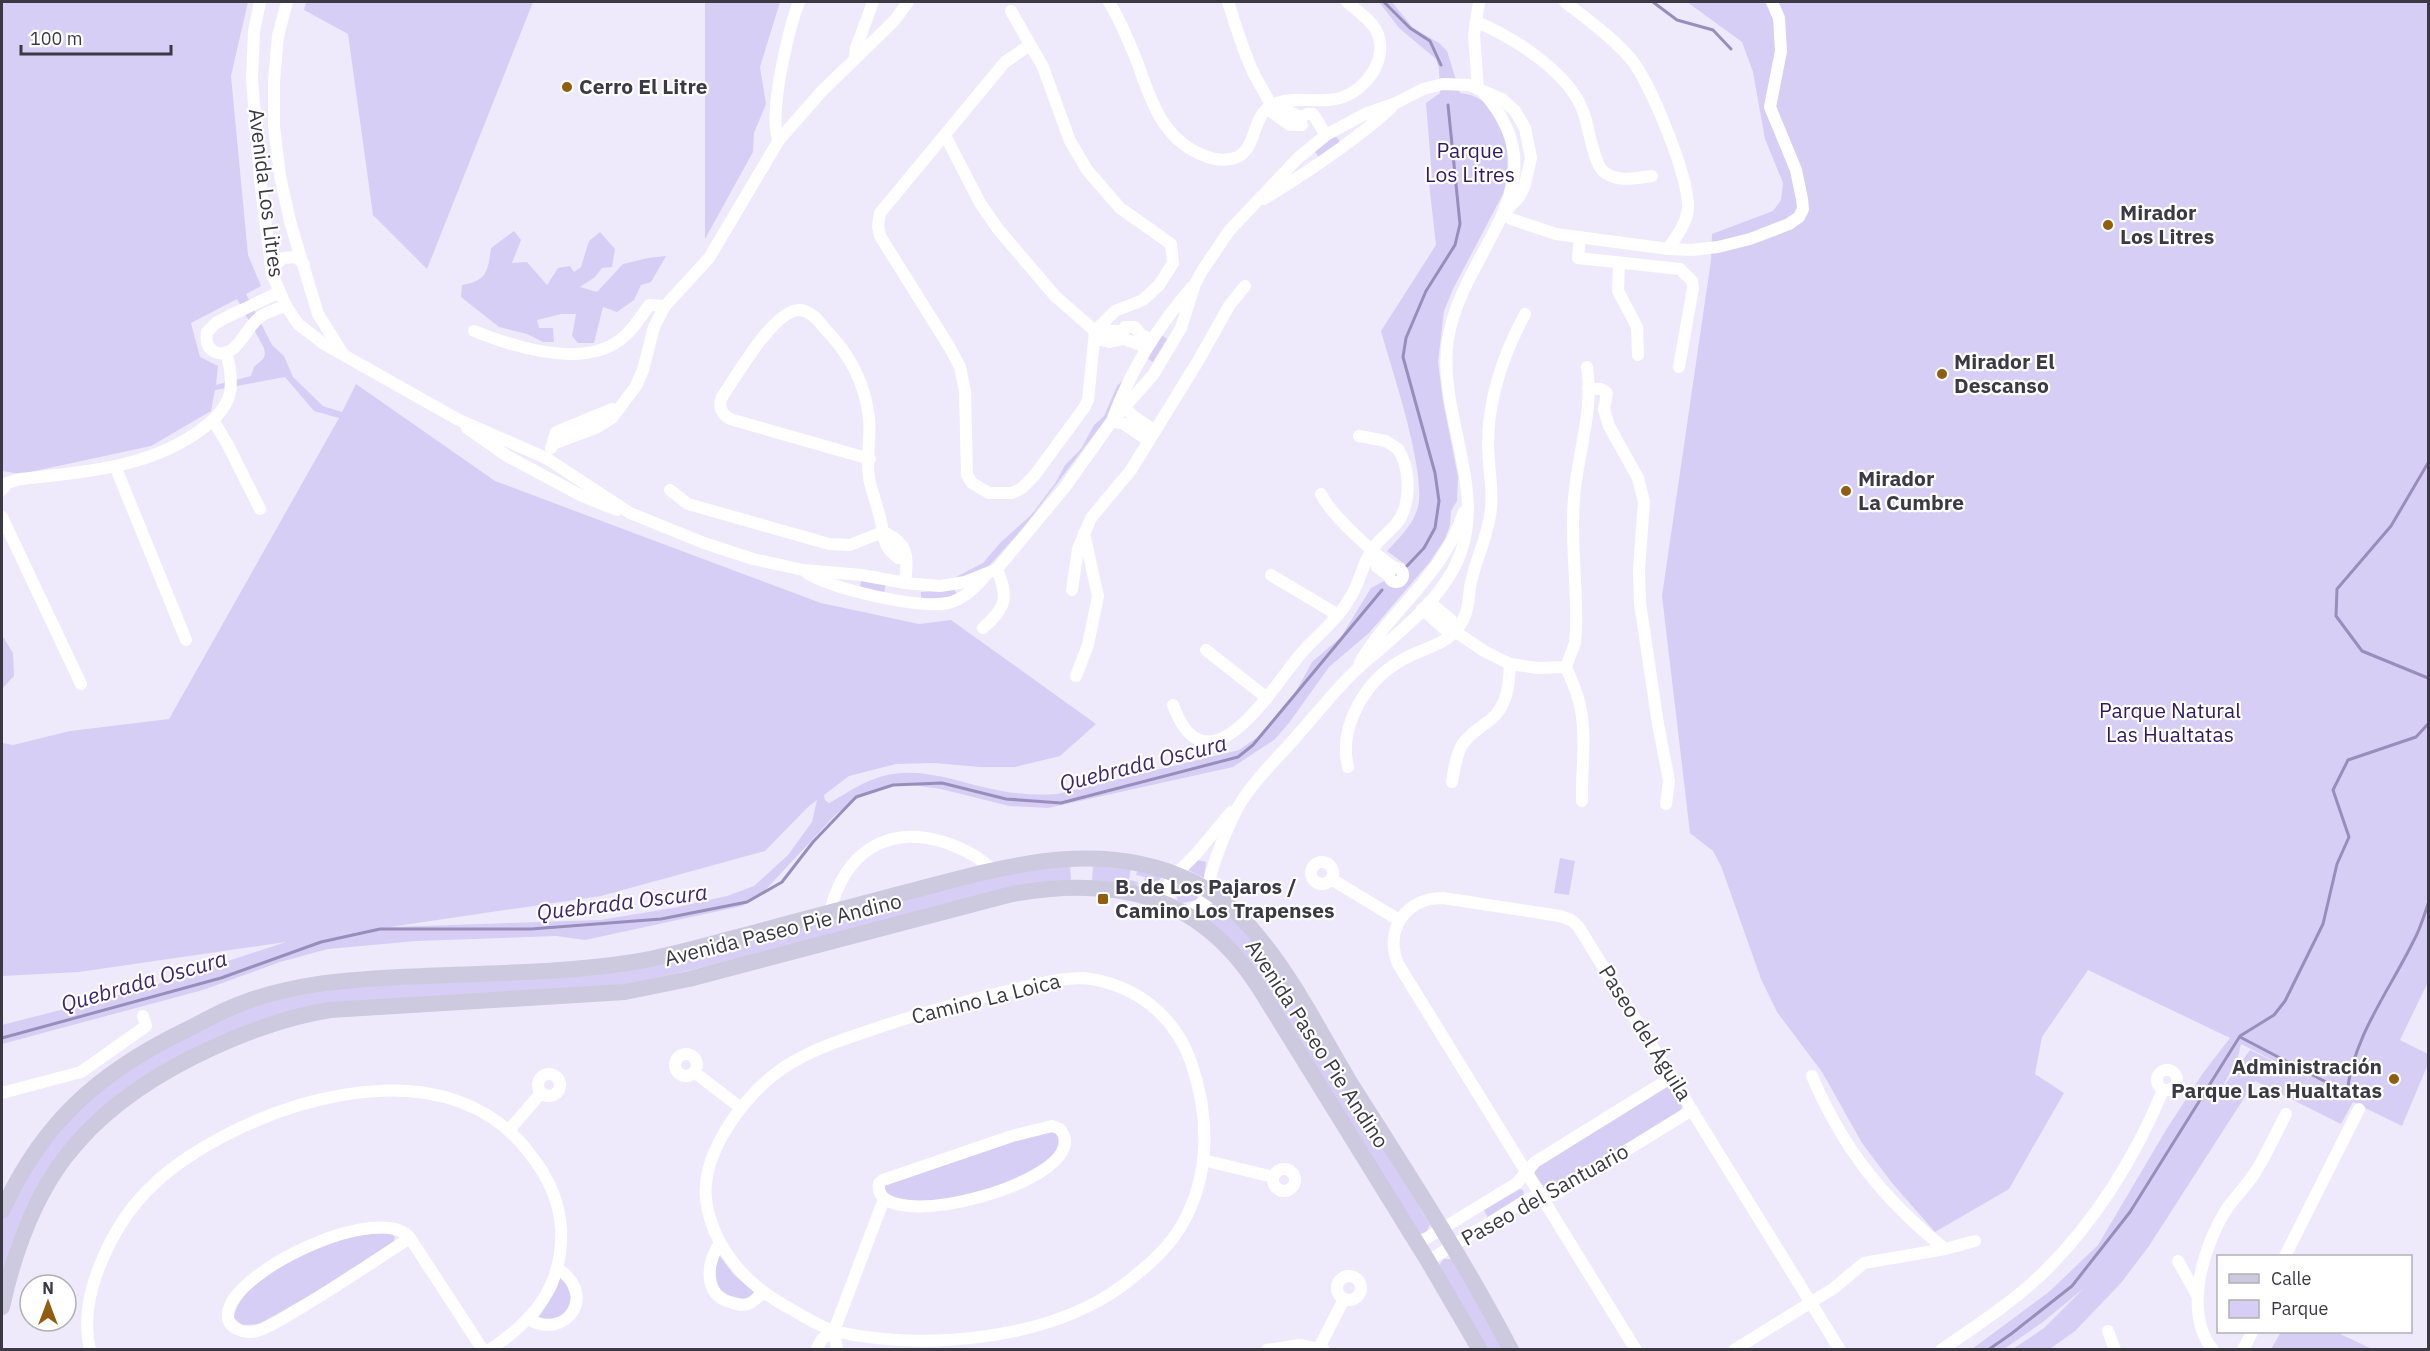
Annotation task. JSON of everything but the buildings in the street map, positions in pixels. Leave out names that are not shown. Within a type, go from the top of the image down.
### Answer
[{"type":"main road","name":"Avenida Paseo Pie Andino","points":[[2,1208],[16,1180],[42,1140],[60,1118],[93,1086],[151,1047],[250,1000],[288,989],[345,980],[573,969],[634,962],[693,949],[992,870],[1029,863],[1086,858],[1136,862],[1175,874],[1207,890],[1242,919],[1267,948],[1441,1230],[1511,1350]]},
{"type":"main road","points":[[1085,886],[1081,872],[1086,858]]},
{"type":"main road","name":"Avenida Paseo Pie Andino","points":[[2,1307],[12,1263],[30,1214],[58,1167],[88,1130],[120,1100],[153,1078],[233,1037],[290,1017],[330,1010],[625,992],[689,979],[1011,894],[1048,888],[1085,886],[1123,890],[1169,905],[1186,914],[1222,941],[1249,972],[1428,1261],[1480,1350]]},
{"type":"street","name":"Avenida Los Litres","points":[[260,2],[254,31],[252,79],[260,180],[271,269],[286,306],[298,324],[309,334],[344,356],[492,440],[546,458],[585,490]]},
{"type":"street","name":"Avenida Los Litres","points":[[287,2],[278,36],[273,104],[277,151],[285,200],[318,314],[344,356]]},
{"type":"street","points":[[779,140],[775,123],[781,68],[787,37],[799,2]]},
{"type":"street","points":[[855,59],[856,48],[873,2]]},
{"type":"street","points":[[546,458],[553,444],[596,428],[612,418],[624,403],[644,370],[654,327],[665,306],[710,258],[779,140],[821,92],[894,21],[908,2]]},
{"type":"street","points":[[1109,2],[1131,46],[1156,114],[1186,147],[1214,159],[1237,158],[1246,152],[1260,118],[1271,104],[1288,99],[1327,100],[1342,97],[1354,91],[1372,73],[1379,58],[1378,35],[1374,28],[1347,2]]},
{"type":"street","points":[[1228,2],[1248,61],[1257,82],[1271,104],[1301,121],[1307,114],[1313,114],[1322,138]]},
{"type":"street","points":[[1169,905],[1169,885],[1175,874],[1196,854],[1227,816],[1239,806],[1266,771],[1354,672],[1401,633],[1426,606],[1452,571],[1465,538],[1466,479],[1447,381],[1448,343],[1459,302],[1503,214],[1514,178],[1514,149],[1506,123],[1497,107],[1480,90],[1474,35],[1479,2]]},
{"type":"street","points":[[1565,2],[1631,59],[1643,78],[1674,148],[1687,192],[1688,211],[1668,249]]},
{"type":"street","points":[[1503,214],[1511,219],[1556,234],[1668,249],[1692,250],[1750,240],[1789,224],[1799,217],[1803,209],[1797,170],[1770,107],[1781,51],[1779,18],[1772,2]]},
{"type":"street","points":[[1011,12],[1043,67],[1070,141],[1087,170],[1120,208],[1171,244],[1173,263],[1159,285],[1143,300],[1115,311],[1095,331],[1088,400],[1034,476],[1012,494],[989,493],[972,483],[967,475],[966,403],[960,368],[950,348],[880,236],[878,226],[880,213],[1005,62],[1030,45]]},
{"type":"street","points":[[1477,22],[1521,45],[1562,80],[1583,111],[1597,160],[1603,171],[1614,177],[1626,179],[1652,176]]},
{"type":"street","points":[[254,31],[261,36],[278,36]]},
{"type":"street","name":"Avenida Los Litres","points":[[1112,421],[1127,384],[1170,313],[1195,284],[1219,245],[1285,170],[1322,138],[1365,114],[1396,103],[1423,89],[1443,84],[1460,84],[1480,90]]},
{"type":"street","name":"Avenida Los Litres","points":[[1253,206],[1293,182],[1372,125],[1396,103]]},
{"type":"street","points":[[1365,114],[1370,118],[1372,125]]},
{"type":"street","points":[[945,135],[980,203],[998,229],[1055,296],[1095,331],[1101,340],[1110,342],[1123,335],[1125,327],[1130,325],[1135,327],[1149,345]]},
{"type":"street","points":[[1285,170],[1287,178],[1293,182]]},
{"type":"street","points":[[1580,237],[1578,258],[1680,269],[1692,281],[1693,288],[1679,367]]},
{"type":"street","points":[[271,269],[283,258],[296,257],[304,264]]},
{"type":"street","points":[[1619,263],[1618,291],[1637,327],[1638,355]]},
{"type":"street","name":"Avenida Los Litres","points":[[803,570],[822,581],[916,604],[950,603],[974,588],[992,572],[1065,487],[1112,421],[1139,392],[1162,360],[1184,319],[1195,284]]},
{"type":"street","points":[[1072,590],[1078,549],[1091,518],[1118,488],[1198,361],[1229,306],[1245,286]]},
{"type":"street","points":[[280,292],[216,323],[207,332],[206,342],[211,349],[219,353],[233,349],[259,317],[286,306]]},
{"type":"street","points":[[474,331],[495,340],[558,354],[576,355],[599,351],[620,340],[650,305],[665,306]]},
{"type":"street","points":[[870,459],[730,419],[723,413],[720,405],[722,397],[771,327],[786,314],[799,310],[810,313],[835,339],[851,364],[868,410],[870,459],[869,476],[888,548],[898,558],[905,558],[905,583]]},
{"type":"street","points":[[1170,313],[1176,313],[1184,319]]},
{"type":"street","points":[[298,324],[307,323],[318,314]]},
{"type":"street","points":[[1348,767],[1344,751],[1346,731],[1355,710],[1372,686],[1400,661],[1446,641],[1456,632],[1467,607],[1470,583],[1490,519],[1488,436],[1493,393],[1505,355],[1525,314]]},
{"type":"street","points":[[2,490],[7,483],[20,479],[115,466],[156,456],[173,448],[213,420],[230,395],[230,365],[226,352]]},
{"type":"street","points":[[1582,801],[1584,754],[1582,721],[1578,698],[1566,667],[1575,643],[1576,632],[1573,522],[1576,476],[1588,389],[1587,367]]},
{"type":"street","points":[[1127,384],[1133,391],[1139,392]]},
{"type":"street","points":[[1588,389],[1601,389],[1607,393],[1604,409],[1609,426],[1633,467],[1644,495],[1645,511],[1639,569],[1640,603],[1668,775],[1666,804]]},
{"type":"street","points":[[1125,408],[1152,436]]},
{"type":"street","points":[[213,420],[260,509]]},
{"type":"street","points":[[1112,421],[1152,436]]},
{"type":"street","points":[[1173,705],[1180,722],[1198,741],[1207,743],[1225,735],[1243,724],[1267,698],[1302,652],[1338,615],[1354,591],[1372,550],[1401,518],[1407,494],[1406,473],[1401,453],[1394,445],[1359,436]]},
{"type":"street","name":"Avenida Los Litres","points":[[492,440],[507,456],[585,490],[630,513],[704,543],[753,559],[803,570],[862,575],[905,583],[940,586],[992,572]]},
{"type":"street","points":[[115,466],[186,640]]},
{"type":"street","points":[[2,475],[20,479]]},
{"type":"street","points":[[670,490],[688,504],[829,544],[850,545],[883,532]]},
{"type":"street","points":[[1321,494],[1328,506],[1414,595]]},
{"type":"street","points":[[1354,672],[1368,649],[1440,562],[1453,540],[1467,502]]},
{"type":"street","points":[[2,518],[81,684]]},
{"type":"street","points":[[1076,676],[1093,627],[1098,596],[1084,533]]},
{"type":"street","points":[[1440,562],[1448,564],[1452,571]]},
{"type":"street","points":[[983,628],[1000,613],[1002,607],[1004,588],[992,572]]},
{"type":"street","points":[[858,591],[854,584],[862,575]]},
{"type":"street","points":[[1271,575],[1338,615]]},
{"type":"street","points":[[954,583],[961,592],[959,598]]},
{"type":"street","points":[[1426,606],[1450,620],[1456,632],[1474,646],[1510,664],[1538,668],[1566,667]]},
{"type":"street","points":[[1391,620],[1394,628],[1401,633]]},
{"type":"street","points":[[1206,650],[1267,698]]},
{"type":"street","points":[[1452,782],[1455,765],[1463,744],[1470,735],[1492,719],[1508,693],[1510,664]]},
{"type":"street","points":[[1186,914],[1202,904],[1214,863],[1239,806]]},
{"type":"street","name":"Avenida Paseo Pie Andino","points":[[830,912],[839,885],[850,868],[868,849],[891,838],[915,836],[950,844],[978,858],[992,870]]},
{"type":"street","points":[[1196,854],[1206,856],[1214,863]]},
{"type":"street","points":[[1331,879],[1399,920],[1393,939],[1398,964],[1635,1350]]},
{"type":"street","name":"Paseo del Águila","points":[[1399,920],[1416,903],[1443,898],[1560,916],[1571,920],[1581,929],[1840,1350]]},
{"type":"street","name":"Camino La Loica","points":[[1066,979],[1096,979],[1115,984],[1138,995],[1165,1018],[1179,1036],[1188,1054],[1201,1096],[1205,1132],[1203,1161],[1196,1191],[1182,1225],[1166,1247],[1131,1279],[1099,1300],[1065,1317],[1024,1332],[967,1346],[899,1343],[834,1331],[763,1292],[737,1267],[720,1243],[708,1208],[706,1180],[722,1138],[741,1108],[780,1070],[805,1056],[835,1042],[933,1010],[1066,979]]},
{"type":"street","points":[[2,1093],[81,1072],[146,1026],[143,1016]]},
{"type":"street","points":[[81,1072],[93,1086]]},
{"type":"street","points":[[694,1072],[741,1108]]},
{"type":"street","points":[[1812,1076],[1838,1131],[1870,1178],[1909,1219],[1945,1249]]},
{"type":"street","name":"Paseo del Santuario","points":[[1417,1244],[1517,1184],[1534,1162],[1672,1077]]},
{"type":"street","points":[[1941,1350],[2020,1293],[2067,1248],[2130,1158],[2149,1125],[2163,1090]]},
{"type":"street","points":[[90,1350],[87,1325],[92,1289],[102,1259],[123,1221],[141,1197],[164,1174],[191,1155],[272,1113],[305,1102],[343,1094],[375,1091],[407,1092],[452,1100],[482,1112],[509,1130],[535,1160],[548,1182],[557,1203],[561,1240],[557,1268],[546,1296],[528,1319],[516,1331],[489,1350]]},
{"type":"street","points":[[509,1130],[541,1093]]},
{"type":"street","points":[[2286,1255],[2359,1109]]},
{"type":"street","name":"Paseo del Santuario","points":[[1428,1261],[1528,1199],[1554,1195],[1692,1110]]},
{"type":"street","points":[[2197,1296],[2204,1260],[2217,1227],[2258,1168],[2286,1114]]},
{"type":"street","points":[[837,1350],[834,1331],[884,1199],[878,1187],[883,1180],[1034,1130],[1056,1127],[1064,1134],[1063,1149],[1054,1161],[1022,1180],[985,1195],[951,1205],[926,1207],[903,1205],[884,1199]]},
{"type":"street","points":[[1203,1161],[1273,1178]]},
{"type":"street","points":[[410,1238],[271,1325],[257,1330],[242,1331],[234,1328],[228,1320],[231,1304],[251,1280],[278,1262],[337,1235],[366,1228],[398,1229],[410,1238],[483,1350]]},
{"type":"street","points":[[1734,1350],[1811,1302],[1870,1261],[1945,1249],[1976,1241]]},
{"type":"street","points":[[720,1243],[712,1256],[710,1266],[712,1284],[717,1295],[723,1300],[742,1305],[750,1303],[763,1292]]},
{"type":"street","points":[[2204,1260],[2180,1263],[2197,1296],[2204,1333],[2213,1350]]},
{"type":"street","points":[[528,1319],[539,1324],[550,1325],[567,1319],[573,1312],[577,1303],[574,1282],[557,1268]]},
{"type":"street","points":[[1267,1350],[1288,1345],[1321,1349],[1344,1299]]},
{"type":"street","points":[[816,1350],[822,1339],[834,1331]]},
{"type":"street","points":[[2108,1331],[2115,1350]]},
{"type":"street","points":[[2242,1350],[2251,1333]]},
{"type":"green space","name":"Parque Los Litres","points":[[2,2],[248,2],[231,76],[248,255],[261,286],[246,294],[272,345],[284,356],[293,377],[323,406],[342,412],[356,384],[495,481],[821,603],[919,624],[951,620],[1096,724],[1060,756],[1015,767],[935,763],[896,764],[849,776],[824,795],[825,800],[829,803],[875,778],[909,773],[933,775],[1010,792],[1038,795],[1057,794],[1239,750],[1262,734],[1293,697],[1312,662],[1341,637],[1371,588],[1388,579],[1406,565],[1387,551],[1415,516],[1419,494],[1418,473],[1407,422],[1381,331],[1436,245],[1429,183],[1432,177],[1426,103],[1440,93],[1439,69],[1436,59],[1399,28],[1379,2],[1392,2],[1413,28],[1439,43],[1447,51],[1460,93],[1476,97],[1488,106],[1497,117],[1507,148],[1508,164],[1503,194],[1453,289],[1444,311],[1438,362],[1458,477],[1457,501],[1451,511],[1450,525],[1445,539],[1429,563],[1369,633],[1329,667],[1274,740],[1233,767],[1048,808],[1009,806],[941,789],[912,785],[894,785],[877,789],[864,794],[836,814],[759,897],[742,906],[585,940],[556,936],[416,941],[328,949],[280,962],[203,990],[2,1044],[2,1025],[146,988],[286,942],[79,972],[2,976],[2,743],[13,745],[70,731],[169,719],[339,418],[314,411],[285,377],[215,390],[211,411],[151,446],[21,474],[2,471]],"holes":[[[237,299],[264,348],[265,355],[254,367],[251,376],[216,385],[218,366],[200,357],[191,323]],[[817,800],[812,822],[788,855],[754,886],[727,896],[600,920],[390,927],[601,896],[765,851]]]},
{"type":"green space","points":[[306,2],[533,2],[427,269],[373,215],[348,34],[304,10]]},
{"type":"green space","points":[[705,2],[780,2],[760,67],[766,104],[754,133],[753,152],[705,239]]},
{"type":"green space","name":"Parque Natural Las Hualtatas","points":[[1687,2],[2428,2],[2428,982],[2400,1040],[2428,1054],[2428,1064],[2402,1126],[2353,1102],[2341,1124],[2255,1081],[2149,1246],[2121,1283],[2075,1331],[2050,1349],[2013,1349],[2044,1328],[2084,1288],[2043,1322],[2004,1349],[1972,1349],[2050,1291],[2098,1245],[2166,1130],[2203,1073],[2230,1038],[2088,970],[2042,1037],[2035,1074],[2064,1093],[2009,1189],[1935,1232],[1892,1183],[1862,1143],[1822,1072],[1777,1012],[1761,979],[1721,866],[1713,851],[1690,833],[1662,596],[1711,260],[1712,234],[1773,211],[1781,200],[1783,183],[1765,139],[1753,72],[1742,42]],"holes":[[[2241,1044],[2300,1074],[2250,1050],[2221,1090],[2238,1057]]]},
{"type":"green space","points":[[1335,135],[1340,142],[1319,157],[1314,151]]},
{"type":"green space","points":[[514,231],[521,240],[512,263],[527,262],[547,285],[558,268],[570,266],[574,272],[581,267],[589,241],[600,232],[615,249],[612,267],[602,268],[595,277],[580,287],[597,292],[623,264],[666,256],[651,282],[641,285],[634,300],[617,312],[603,307],[594,343],[578,343],[572,336],[576,314],[561,314],[537,320],[539,328],[553,328],[554,342],[543,342],[527,334],[499,327],[461,297],[462,285],[477,281],[485,274],[491,248]]},
{"type":"green space","points":[[1160,334],[1167,339],[1153,362],[1146,358]]},
{"type":"green space","points":[[1127,376],[1112,411],[1024,527],[989,566],[972,576],[954,578],[983,563],[1000,543],[1032,514],[1056,482],[1065,465],[1081,449],[1094,425],[1104,416],[1117,386]]},
{"type":"green space","points":[[861,581],[886,584],[884,593],[860,587]]},
{"type":"green space","points":[[954,590],[957,593],[948,598],[921,600],[921,592]]},
{"type":"green space","points":[[2,635],[13,653],[14,676],[2,689]]},
{"type":"green space","points":[[1560,858],[1575,861],[1569,895],[1554,893]]},
{"type":"green space","points":[[1198,860],[1206,862],[1204,878],[1188,870]]},
{"type":"green space","points":[[1070,864],[1071,881],[622,986],[363,1002],[147,1075],[21,1219],[2,1279],[2,1221],[12,1197],[54,1134],[107,1083],[204,1026],[269,1000],[335,987],[578,974],[996,875]]},
{"type":"green space","points":[[1093,864],[1131,867],[1129,880],[1138,882],[1137,888],[1092,881]]},
{"type":"green space","points":[[1138,868],[1162,875],[1159,881],[1159,895],[1142,890],[1145,877],[1136,875]]},
{"type":"green space","points":[[1178,884],[1198,897],[1196,900],[1183,903],[1178,901],[1174,889]]},
{"type":"green space","points":[[1214,902],[1252,938],[1286,988],[1430,1225],[1426,1233],[1419,1234],[1374,1163],[1199,916],[1205,913]]},
{"type":"green space","points":[[1666,1085],[1673,1088],[1683,1105],[1680,1112],[1553,1191],[1546,1190],[1535,1174],[1535,1166]]},
{"type":"green space","points":[[1050,1132],[1059,1136],[1054,1154],[1018,1177],[985,1190],[954,1199],[922,1202],[887,1194],[884,1186],[1022,1138]]},
{"type":"green space","points":[[1520,1189],[1523,1190],[1524,1196],[1488,1218],[1484,1210]]},
{"type":"green space","points":[[392,1234],[395,1238],[393,1242],[325,1287],[259,1324],[242,1325],[234,1318],[238,1305],[247,1293],[275,1270],[309,1252],[343,1239]]},
{"type":"green space","points":[[719,1255],[734,1275],[754,1292],[751,1296],[741,1300],[724,1296],[716,1276]]},
{"type":"green space","points":[[1444,1259],[1451,1259],[1505,1349],[1485,1349],[1439,1265]]},
{"type":"green space","points":[[560,1278],[564,1278],[572,1299],[566,1314],[548,1321],[539,1317],[556,1290]]},
{"type":"green space","points":[[2280,1333],[2338,1333],[2372,1349],[2271,1349]]},
{"type":"waterway","name":"Quebrada Oscura","points":[[1384,2],[1410,28],[1430,41],[1441,65]]},
{"type":"waterway","points":[[1653,2],[1677,20],[1713,30],[1731,49]]},
{"type":"waterway","name":"Quebrada Oscura","points":[[1407,566],[1424,548],[1435,528],[1439,501],[1435,473],[1403,357],[1406,338],[1426,291],[1455,245],[1460,224],[1448,105]]},
{"type":"waterway","points":[[2428,463],[2391,526],[2337,589],[2336,616],[2362,651],[2428,678]]},
{"type":"waterway","name":"Quebrada Oscura","points":[[2,1038],[221,978],[321,942],[380,929],[531,929],[661,919],[747,902],[782,882],[813,842],[856,797],[893,785],[942,783],[1006,799],[1061,803],[1238,757],[1253,745],[1382,590]]},
{"type":"waterway","points":[[1988,1350],[2072,1286],[2130,1212],[2240,1036],[2274,1015],[2285,1001],[2323,924],[2337,864],[2349,837],[2333,790],[2348,760],[2416,737],[2428,724]]},
{"type":"waterway","points":[[2240,1037],[2347,1093],[2356,1053],[2364,1034],[2422,923],[2428,904]]},
{"type":"place","name":"Cerro El Litre","points":[[567,87]]},
{"type":"place","name":"Mirador Los Litres","points":[[2108,225]]},
{"type":"place","name":"Mirador El Descanso","points":[[1942,374]]},
{"type":"place","name":"Mirador La Cumbre","points":[[1846,491]]},
{"type":"place","name":"B. de Los Pajaros / Camino Los Trapenses","points":[[1103,899]]},
{"type":"place","name":"Administración Parque Las Hualtatas","points":[[2394,1079]]}]
